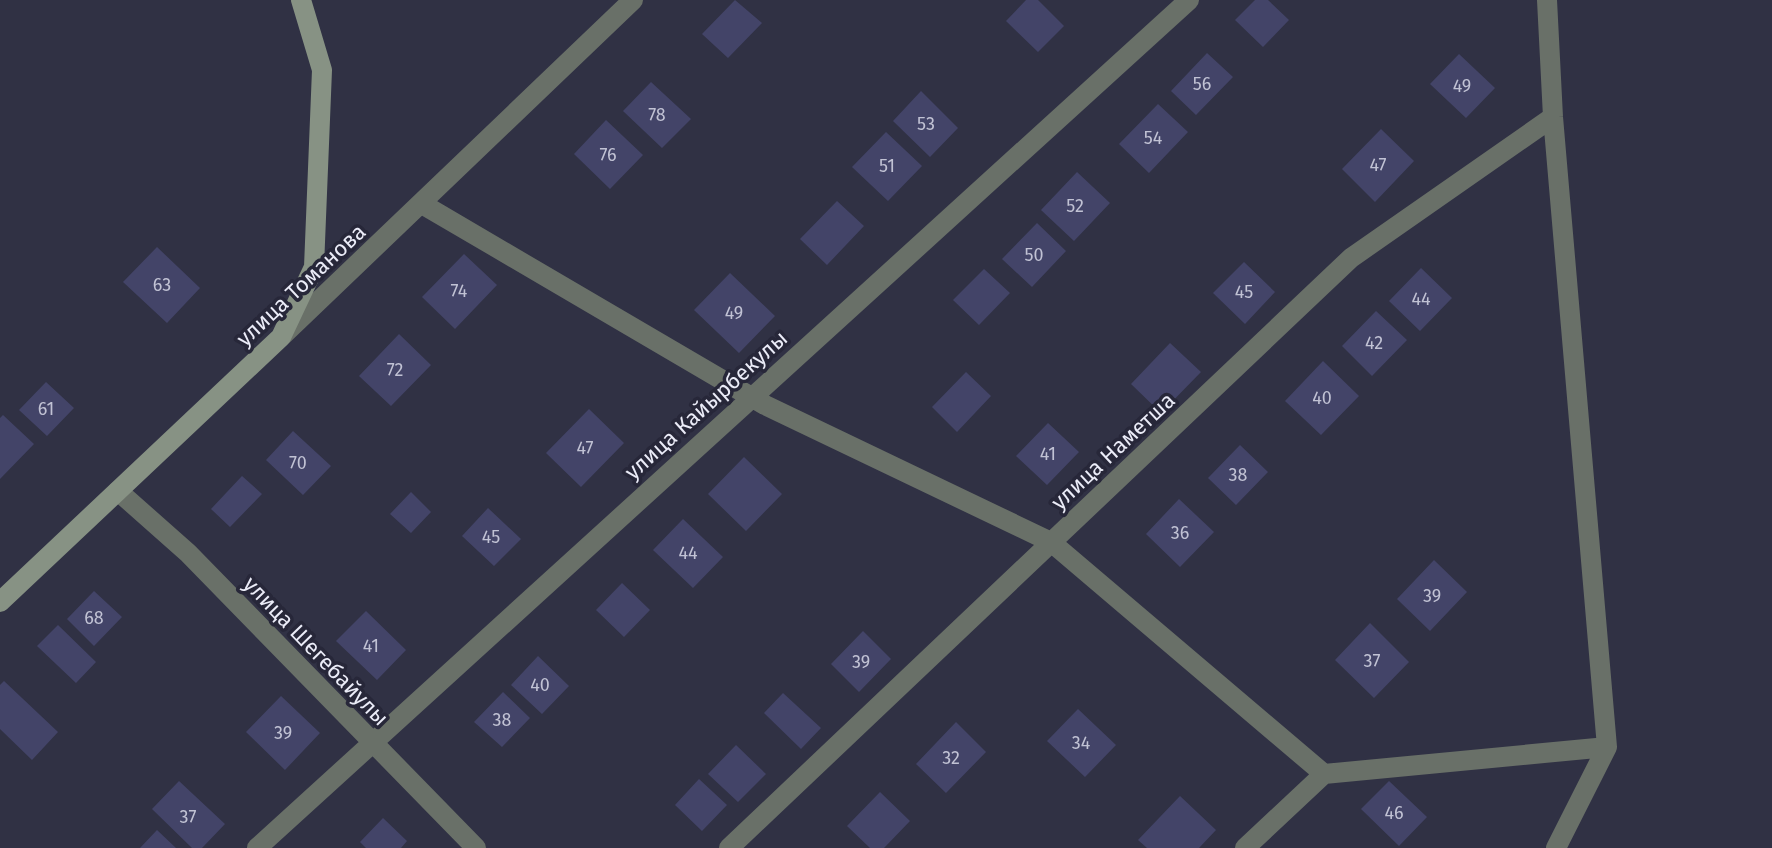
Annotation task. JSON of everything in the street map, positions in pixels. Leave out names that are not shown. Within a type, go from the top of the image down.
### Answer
[{"type":"street","points":[[281,337],[314,267],[322,70],[301,0]]},
{"type":"street","name":"улица Томанова","points":[[0,602],[422,204],[633,0]]},
{"type":"street","name":"улица Кайырбекулы","points":[[257,848],[750,396],[1189,0]]},
{"type":"street","points":[[1547,0],[1553,117],[1607,747],[1556,848]]},
{"type":"street","name":"улица Наметша","points":[[729,848],[1351,258],[1553,117]]},
{"type":"street","points":[[422,204],[750,396],[1051,542],[1324,774]]},
{"type":"street","name":"улица Шегебайулы","points":[[118,491],[188,553],[476,848]]},
{"type":"street","points":[[1245,848],[1324,774],[1607,747]]},
{"type":"building","points":[[735,0],[762,23],[728,58],[702,34]]},
{"type":"building","points":[[1026,0],[1038,0],[1064,26],[1038,52],[1006,21]]},
{"type":"building","points":[[1255,0],[1268,0],[1289,20],[1263,47],[1235,20]]},
{"type":"building","points":[[1207,53],[1233,77],[1196,115],[1171,91]]},
{"type":"building","points":[[1459,54],[1495,88],[1466,118],[1430,84]]},
{"type":"building","points":[[651,82],[691,119],[662,148],[623,111]]},
{"type":"building","points":[[921,91],[958,128],[930,157],[893,121]]},
{"type":"building","points":[[1158,104],[1188,132],[1149,173],[1119,144]]},
{"type":"building","points":[[606,120],[643,155],[610,189],[574,154]]},
{"type":"building","points":[[1381,129],[1414,161],[1375,202],[1342,169]]},
{"type":"building","points":[[886,132],[922,166],[888,201],[852,167]]},
{"type":"building","points":[[1077,172],[1110,203],[1074,241],[1041,210]]},
{"type":"building","points":[[837,201],[864,226],[827,265],[800,239]]},
{"type":"building","points":[[1037,223],[1066,251],[1032,287],[1002,259]]},
{"type":"building","points":[[157,247],[200,288],[167,323],[123,282]]},
{"type":"building","points":[[464,254],[497,285],[455,329],[422,297]]},
{"type":"building","points":[[1244,262],[1275,292],[1245,324],[1213,293]]},
{"type":"building","points":[[1421,268],[1452,298],[1420,331],[1389,301]]},
{"type":"building","points":[[984,269],[1010,293],[979,325],[953,300]]},
{"type":"building","points":[[730,273],[775,316],[739,353],[694,310]]},
{"type":"building","points":[[1376,311],[1407,340],[1372,376],[1342,346]]},
{"type":"building","points":[[399,334],[431,365],[391,406],[359,376]]},
{"type":"building","points":[[1170,343],[1201,372],[1161,413],[1131,384]]},
{"type":"building","points":[[1323,361],[1359,396],[1321,435],[1285,401]]},
{"type":"building","points":[[966,372],[991,396],[957,432],[932,407]]},
{"type":"building","points":[[46,382],[74,408],[47,436],[19,410]]},
{"type":"building","points":[[589,409],[624,443],[581,487],[546,453]]},
{"type":"building","points":[[3,415],[34,444],[0,479],[0,418]]},
{"type":"building","points":[[1048,423],[1079,452],[1047,485],[1016,456]]},
{"type":"building","points":[[293,431],[331,466],[303,495],[266,460]]},
{"type":"building","points":[[1240,445],[1268,472],[1236,505],[1208,478]]},
{"type":"building","points":[[744,457],[782,494],[746,531],[708,494]]},
{"type":"building","points":[[242,476],[262,494],[230,527],[211,509]]},
{"type":"building","points":[[411,492],[431,512],[411,533],[390,514]]},
{"type":"building","points":[[1179,499],[1214,532],[1180,567],[1146,534]]},
{"type":"building","points":[[488,508],[521,539],[494,566],[462,536]]},
{"type":"building","points":[[683,519],[723,557],[693,588],[653,550]]},
{"type":"building","points":[[1434,560],[1467,592],[1430,631],[1397,599]]},
{"type":"building","points":[[622,583],[650,610],[624,637],[596,610]]},
{"type":"building","points":[[94,591],[122,617],[94,646],[67,619]]},
{"type":"building","points":[[366,611],[406,650],[377,680],[336,641]]},
{"type":"building","points":[[1370,623],[1409,662],[1374,698],[1335,660]]},
{"type":"building","points":[[58,625],[96,662],[76,683],[37,646]]},
{"type":"building","points":[[863,631],[891,659],[859,692],[831,664]]},
{"type":"building","points":[[538,656],[569,686],[542,714],[511,685]]},
{"type":"building","points":[[4,681],[58,732],[32,760],[0,729],[0,685]]},
{"type":"building","points":[[503,692],[530,718],[502,747],[474,722]]},
{"type":"building","points":[[783,693],[821,728],[801,749],[764,713]]},
{"type":"building","points":[[281,696],[320,733],[285,770],[246,732]]},
{"type":"building","points":[[1078,709],[1116,745],[1085,777],[1047,741]]},
{"type":"building","points":[[956,722],[986,752],[946,793],[916,764]]},
{"type":"building","points":[[736,745],[766,774],[738,802],[708,774]]},
{"type":"building","points":[[699,779],[727,805],[702,831],[675,805]]},
{"type":"building","points":[[179,781],[225,824],[202,848],[192,848],[152,809]]},
{"type":"building","points":[[1389,781],[1427,817],[1399,846],[1361,809]]},
{"type":"building","points":[[880,792],[910,821],[884,848],[870,848],[847,826]]},
{"type":"building","points":[[1180,796],[1216,830],[1199,848],[1147,848],[1138,840]]},
{"type":"building","points":[[383,818],[407,841],[401,848],[366,848],[360,842]]},
{"type":"building","points":[[157,830],[176,848],[140,848]]}]
